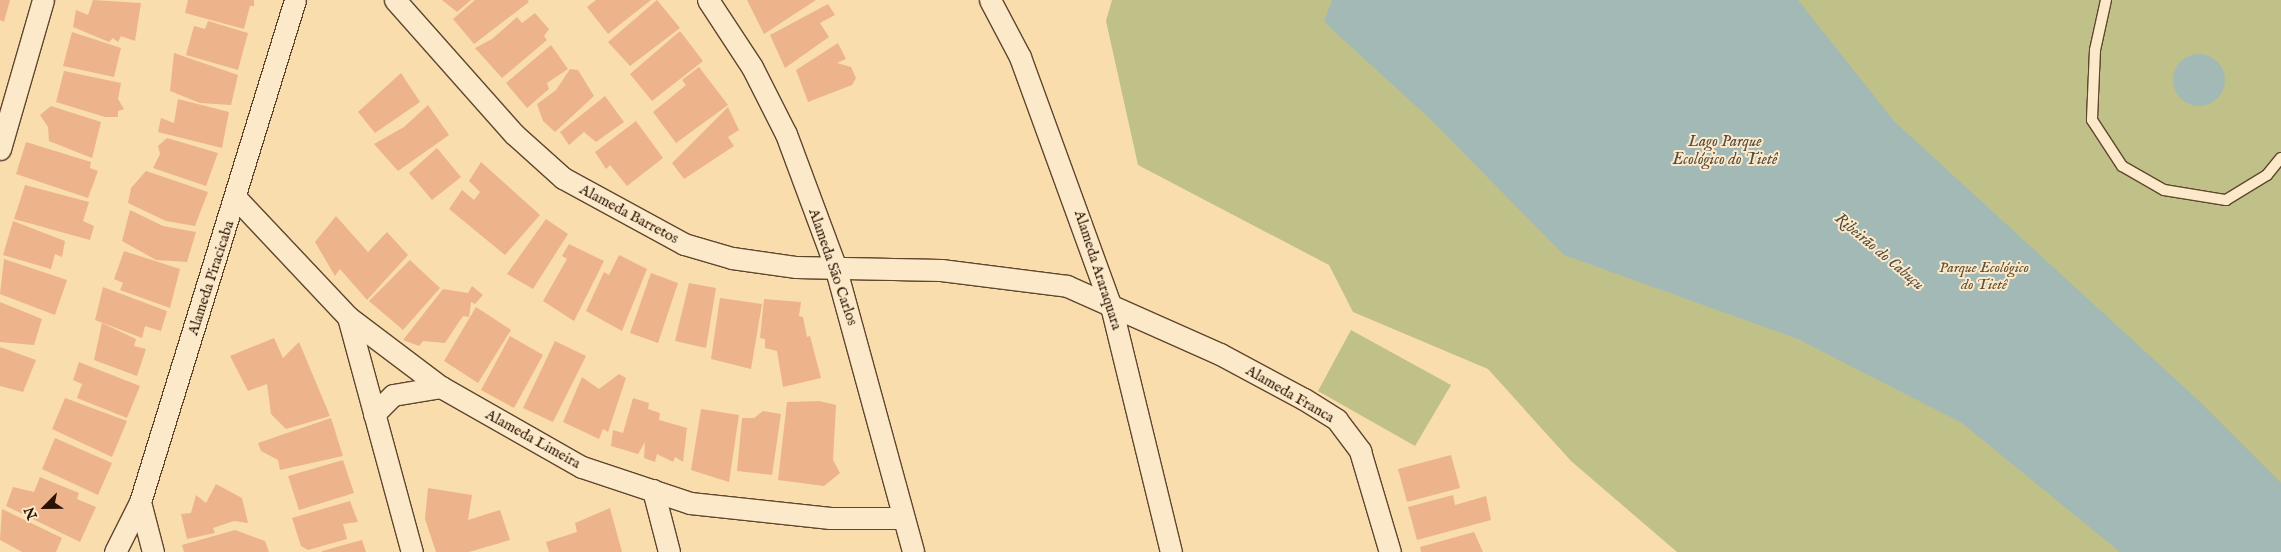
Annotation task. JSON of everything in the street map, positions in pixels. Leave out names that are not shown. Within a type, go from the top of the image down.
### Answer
[{"type":"street","points":[[0,149],[43,0]]},
{"type":"street","name":"Alameda Piracicaba","points":[[116,552],[140,502],[236,198],[295,0]]},
{"type":"street","name":"Alameda Barretos","points":[[395,0],[514,134],[563,178],[628,217],[684,244],[732,258],[796,267],[835,266],[1038,279],[1067,286],[1112,310]]},
{"type":"street","name":"Alameda São Carlos","points":[[708,0],[752,67],[786,134],[835,266],[913,552]]},
{"type":"street","name":"Alameda Araraquara","points":[[990,0],[1020,57],[1112,310],[1172,552]]},
{"type":"street","name":"Alameda Limeira","points":[[236,198],[348,317],[441,387],[582,467],[690,503],[752,512],[903,518]]},
{"type":"street","name":"Alameda Franca","points":[[1112,310],[1220,354],[1337,420],[1360,450],[1390,552]]},
{"type":"street","points":[[348,317],[412,552]]},
{"type":"street","points":[[374,414],[393,395],[441,387]]},
{"type":"street","points":[[653,490],[668,552]]},
{"type":"street","points":[[140,502],[153,552]]},
{"type":"lane","points":[[2106,0],[2095,50],[2092,120],[2122,166],[2164,190],[2226,200],[2266,175],[2281,158]]},
{"type":"green space","name":"Parque Ecológico do Tietê","points":[[1112,0],[2281,0],[2281,552],[1677,552],[1571,461],[1488,369],[1353,312],[1329,265],[1138,165],[1106,21]]},
{"type":"green space","points":[[1351,330],[1451,385],[1415,446],[1318,391]]},
{"type":"water","name":"Lago Parque Ecológico do Tietê","points":[[1332,0],[1798,0],[1894,121],[2197,399],[2281,483],[2281,552],[2120,552],[1962,423],[1798,339],[1564,255],[1428,117],[1324,22]]},
{"type":"water","points":[[2199,54],[2209,56],[2217,62],[2223,70],[2225,80],[2223,90],[2217,98],[2209,104],[2199,106],[2189,104],[2181,98],[2175,90],[2173,80],[2175,70],[2181,62],[2189,56]]},
{"type":"building","points":[[0,0],[10,0],[4,22],[0,20]]},
{"type":"building","points":[[93,0],[141,3],[135,41],[121,36],[118,42],[113,38],[109,42],[73,27],[76,10],[88,15]]},
{"type":"building","points":[[188,0],[254,0],[254,6],[250,6],[244,29],[185,13]]},
{"type":"building","points":[[442,0],[471,0],[457,12]]},
{"type":"building","points":[[475,0],[528,0],[529,2],[474,44],[453,19]]},
{"type":"building","points":[[596,0],[651,0],[608,34],[587,7]]},
{"type":"building","points":[[657,0],[680,28],[630,66],[608,42]]},
{"type":"building","points":[[747,0],[816,0],[764,34]]},
{"type":"building","points":[[828,4],[835,15],[820,23],[829,37],[785,68],[770,35]]},
{"type":"building","points":[[535,13],[549,29],[544,36],[547,40],[502,78],[475,48],[492,39],[517,17],[522,23]]},
{"type":"building","points":[[208,21],[248,33],[238,70],[186,55],[194,26],[205,29]]},
{"type":"building","points":[[680,31],[703,61],[652,101],[630,74]]},
{"type":"building","points":[[72,32],[121,48],[114,77],[63,66]]},
{"type":"building","points":[[838,43],[846,59],[837,63],[851,67],[856,78],[852,85],[808,102],[796,70]]},
{"type":"building","points":[[551,45],[568,69],[547,83],[549,89],[527,108],[506,83]]},
{"type":"building","points":[[174,53],[238,75],[231,105],[200,103],[170,91]]},
{"type":"building","points":[[699,67],[728,105],[676,143],[653,112],[686,85],[682,80]]},
{"type":"building","points":[[570,69],[578,70],[594,96],[555,132],[543,121],[537,104],[556,90]]},
{"type":"building","points":[[64,71],[121,83],[118,99],[124,109],[118,111],[118,117],[105,117],[56,102]]},
{"type":"building","points":[[401,73],[420,102],[375,133],[358,112]]},
{"type":"building","points":[[605,96],[624,122],[596,142],[584,132],[569,145],[560,132]]},
{"type":"building","points":[[178,99],[229,112],[222,148],[158,132],[161,118],[174,123]]},
{"type":"building","points":[[428,105],[449,135],[398,171],[374,144],[404,127]]},
{"type":"building","points":[[51,106],[101,122],[92,158],[49,141],[48,127],[40,115]]},
{"type":"building","points":[[728,107],[739,130],[728,137],[734,146],[684,179],[672,163]]},
{"type":"building","points":[[636,121],[663,158],[627,186],[610,165],[606,169],[595,152]]},
{"type":"building","points":[[167,138],[218,153],[206,186],[153,168],[160,154],[158,146]]},
{"type":"building","points":[[26,142],[91,162],[90,168],[98,171],[88,198],[16,174]]},
{"type":"building","points":[[437,148],[461,177],[432,200],[409,173]]},
{"type":"building","points":[[481,162],[540,215],[505,255],[449,209],[462,190],[474,200],[480,192],[469,181]]},
{"type":"building","points":[[146,171],[208,192],[195,226],[166,221],[128,203],[131,188]]},
{"type":"building","points":[[25,185],[89,202],[83,221],[94,226],[90,240],[14,219]]},
{"type":"building","points":[[130,210],[163,226],[196,232],[187,262],[156,260],[122,241]]},
{"type":"building","points":[[336,216],[368,252],[387,232],[408,255],[367,300],[340,269],[335,276],[315,242]]},
{"type":"building","points":[[546,219],[568,234],[533,289],[507,274]]},
{"type":"building","points":[[13,221],[65,241],[62,257],[55,254],[51,269],[3,255]]},
{"type":"building","points":[[569,244],[604,261],[574,321],[543,301],[567,259],[562,256]]},
{"type":"building","points":[[124,251],[180,269],[170,308],[120,290],[123,283],[114,279]]},
{"type":"building","points":[[619,255],[647,269],[622,331],[586,311],[604,272],[609,275]]},
{"type":"building","points":[[4,259],[67,280],[55,315],[0,294]]},
{"type":"building","points":[[410,260],[440,288],[403,330],[369,301]]},
{"type":"building","points":[[651,273],[678,283],[658,343],[630,333]]},
{"type":"building","points":[[689,283],[716,288],[706,348],[675,341]]},
{"type":"building","points":[[472,286],[483,295],[475,304],[471,302],[469,317],[463,316],[445,343],[423,341],[419,346],[403,340],[443,289],[468,293]]},
{"type":"building","points":[[103,287],[167,311],[161,331],[145,326],[142,338],[95,320]]},
{"type":"building","points":[[720,298],[762,304],[751,369],[711,359]]},
{"type":"building","points":[[764,299],[801,302],[799,316],[803,317],[807,337],[810,336],[821,378],[783,387],[777,351],[765,348],[765,339],[760,338]]},
{"type":"building","points":[[0,302],[42,319],[34,345],[0,342]]},
{"type":"building","points":[[476,307],[511,330],[478,383],[444,361]]},
{"type":"building","points":[[102,323],[136,339],[134,346],[146,349],[137,376],[94,360]]},
{"type":"building","points":[[510,336],[543,355],[514,408],[481,390]]},
{"type":"building","points":[[274,338],[283,358],[299,342],[330,416],[286,429],[271,414],[267,384],[248,391],[230,356]]},
{"type":"building","points":[[555,341],[586,356],[553,422],[523,408]]},
{"type":"building","points":[[0,347],[36,360],[23,392],[0,386]]},
{"type":"building","points":[[79,362],[140,386],[127,418],[77,398],[82,384],[73,380]]},
{"type":"building","points":[[619,374],[626,378],[608,432],[603,429],[599,439],[563,422],[582,377],[599,389]]},
{"type":"building","points":[[65,398],[127,421],[112,457],[52,429]]},
{"type":"building","points":[[633,398],[649,403],[648,409],[660,413],[659,420],[687,428],[683,462],[675,457],[673,462],[657,454],[655,462],[644,458],[645,442],[638,454],[611,446],[613,430],[623,433]]},
{"type":"building","points":[[819,401],[836,405],[833,460],[840,473],[824,486],[778,480],[787,402]]},
{"type":"building","points":[[701,409],[739,415],[729,482],[691,470]]},
{"type":"building","points":[[763,411],[781,414],[772,475],[737,471],[742,418],[754,418]]},
{"type":"building","points":[[331,418],[343,456],[280,470],[278,460],[261,451],[258,443]]},
{"type":"building","points":[[55,438],[112,463],[98,495],[42,469]]},
{"type":"building","points":[[1451,455],[1460,488],[1407,502],[1398,469]]},
{"type":"building","points":[[343,460],[354,493],[299,510],[288,476]]},
{"type":"building","points":[[40,477],[79,493],[77,499],[96,507],[80,542],[6,506],[13,487],[34,492]]},
{"type":"building","points":[[216,484],[242,498],[248,523],[234,521],[213,528],[215,533],[187,539],[181,514],[191,513],[196,495],[206,503]]},
{"type":"building","points":[[428,488],[472,495],[468,520],[500,510],[510,540],[469,552],[436,552],[425,519]]},
{"type":"building","points":[[1453,495],[1455,505],[1486,496],[1491,520],[1417,540],[1408,507]]},
{"type":"building","points":[[350,501],[358,522],[343,524],[347,539],[308,550],[301,546],[292,518]]},
{"type":"building","points":[[610,508],[622,552],[549,552],[546,542],[577,532],[575,523]]},
{"type":"building","points":[[2,509],[62,538],[56,552],[22,552],[0,540]]},
{"type":"building","points":[[235,530],[265,541],[269,552],[184,552],[182,545]]},
{"type":"building","points":[[1474,532],[1483,552],[1421,552],[1420,547]]},
{"type":"building","points":[[362,540],[366,552],[322,552],[322,551]]},
{"type":"water label","name":"Ribeirão do Cabuçu","points":[[1879,252]]}]
